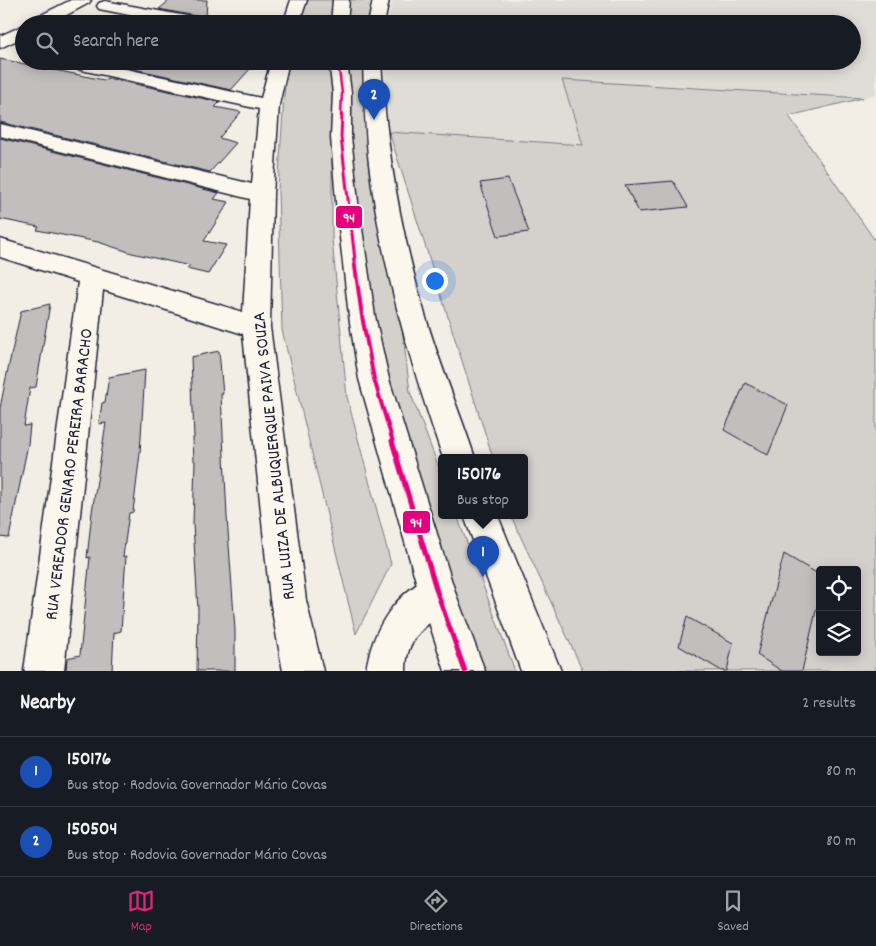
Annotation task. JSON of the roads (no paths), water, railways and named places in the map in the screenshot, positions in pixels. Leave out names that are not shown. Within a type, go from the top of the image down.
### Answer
[{"type":"main road","points":[[55,15],[84,0]]},
{"type":"main road","points":[[131,11],[145,0]]},
{"type":"main road","points":[[294,15],[299,0]]},
{"type":"main road","points":[[340,15],[341,0]]},
{"type":"main road","points":[[378,15],[381,0]]},
{"type":"main road","points":[[105,6],[153,15]]},
{"type":"main road","points":[[0,43],[15,35]]},
{"type":"main road","points":[[105,70],[270,105]]},
{"type":"main road","name":"RUA LUIZA DE ALBUQUERQUE PAIVA SOUZA","points":[[278,70],[270,105],[262,194],[256,327],[288,600],[303,671]]},
{"type":"main road","points":[[339,70],[342,93],[341,137],[347,202],[362,316],[374,379],[437,592],[465,671]]},
{"type":"main road","points":[[373,70],[379,164],[397,262],[433,387],[458,454]]},
{"type":"main road","points":[[0,130],[262,194]]},
{"type":"main road","points":[[0,248],[256,327]]},
{"type":"main road","name":"RUA VEREADOR GENARO PEREIRA BARACHO","points":[[44,671],[92,276]]},
{"type":"main road","points":[[482,519],[541,671]]},
{"type":"main road","points":[[386,671],[387,653],[398,628],[437,592]]},
{"type":"place","name":"150504","points":[[374,120]]},
{"type":"place","name":"150176","points":[[483,577]]}]
